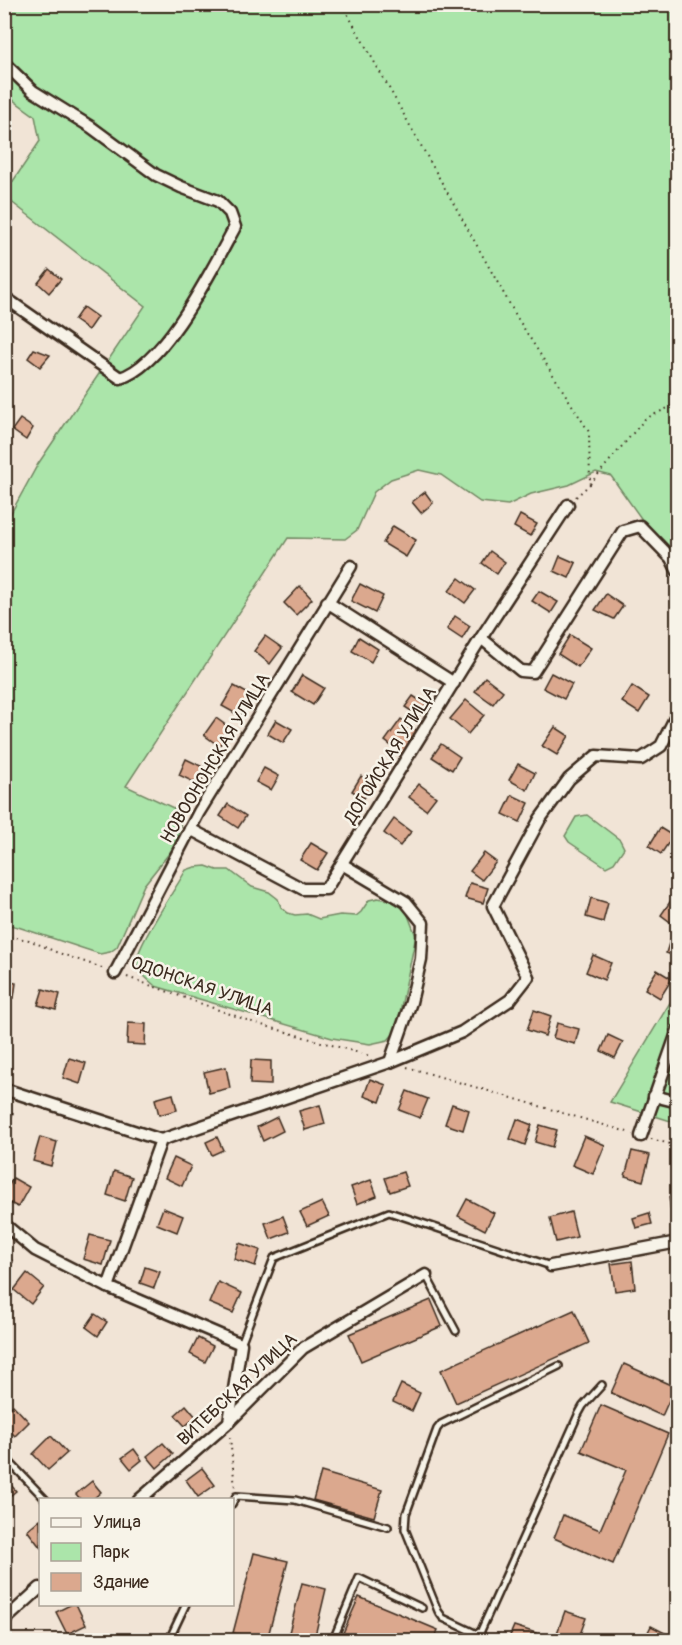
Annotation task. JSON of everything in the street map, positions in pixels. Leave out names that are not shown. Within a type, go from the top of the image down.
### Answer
[{"type":"street","points":[[4,63],[33,91],[91,127],[156,175],[181,188],[218,201],[230,213],[235,227],[197,295],[166,342],[130,375],[120,378],[4,297]]},
{"type":"street","name":"ДОГОЙСКАЯ УЛИЦА","points":[[190,829],[303,889],[326,889],[481,638],[568,505]]},
{"type":"street","points":[[481,638],[521,671],[533,672],[623,531],[640,526],[674,561],[678,572]]},
{"type":"street","name":"НОВООНОНСКАЯ УЛИЦА","points":[[115,973],[190,829],[351,566]]},
{"type":"street","points":[[327,602],[453,683]]},
{"type":"street","points":[[4,1089],[161,1140],[390,1062],[462,1032],[510,1000],[528,977],[493,906],[540,819],[569,779],[596,756],[641,759],[661,746],[678,712]]},
{"type":"street","points":[[342,864],[406,902],[423,923],[421,959],[411,1002],[390,1062]]},
{"type":"street","points":[[641,1136],[678,1030]]},
{"type":"street","points":[[654,1096],[678,1102]]},
{"type":"street","points":[[108,1287],[161,1140]]},
{"type":"street","name":"ВИТЕБСКАЯ УЛИЦА","points":[[4,1224],[35,1250],[108,1287],[241,1344]]},
{"type":"street","points":[[550,1266],[678,1242]]},
{"type":"street","name":"ВИТЕБСКАЯ УЛИЦА","points":[[141,1498],[229,1422],[303,1348],[426,1275]]},
{"type":"street","points":[[229,1422],[241,1344]]},
{"type":"street","points":[[4,1621],[39,1589]]},
{"type":"lane","points":[[241,1344],[274,1258],[388,1212],[550,1266]]},
{"type":"lane","points":[[426,1275],[456,1331]]},
{"type":"lane","points":[[559,1366],[441,1424],[437,1429],[406,1514],[405,1529],[438,1611],[444,1618],[478,1638],[578,1415],[602,1385]]},
{"type":"lane","points":[[4,1456],[44,1498]]},
{"type":"lane","points":[[234,1500],[236,1496],[296,1500],[388,1527]]},
{"type":"lane","points":[[333,1641],[359,1578],[422,1608]]},
{"type":"lane","points":[[169,1641],[186,1606]]},
{"type":"path","points":[[342,4],[518,319],[589,432],[590,484]]},
{"type":"path","points":[[568,505],[590,484],[645,419],[678,403]]},
{"type":"path","name":"ОДОНСКАЯ УЛИЦА","points":[[4,936],[29,940],[56,952],[255,1023],[678,1146]]},
{"type":"path","points":[[229,1422],[236,1496]]},
{"type":"green space","points":[[5,5],[677,5],[677,569],[611,476],[596,472],[569,485],[531,494],[508,505],[480,502],[441,475],[419,470],[391,479],[374,492],[357,530],[345,539],[288,538],[126,786],[182,812],[178,837],[171,851],[144,885],[117,947],[110,952],[100,954],[5,924],[5,524],[38,464],[145,306],[5,197],[5,193],[40,141],[35,116],[5,94]]},
{"type":"green space","points":[[587,815],[620,840],[624,848],[614,863],[606,867],[569,842],[565,836],[576,817]]},
{"type":"green space","points":[[206,866],[217,870],[229,870],[252,887],[269,892],[278,899],[281,907],[295,915],[307,914],[319,919],[340,915],[356,916],[369,900],[378,898],[394,901],[406,910],[416,936],[396,1031],[388,1040],[370,1044],[332,1038],[155,986],[146,978],[138,968],[137,960],[150,929],[186,870]]},
{"type":"green space","points":[[677,991],[677,1123],[610,1102]]},
{"type":"building","points":[[49,269],[61,279],[49,293],[38,283]]},
{"type":"building","points":[[83,307],[97,317],[88,330],[74,320]]},
{"type":"building","points":[[34,349],[50,355],[40,367],[28,358]]},
{"type":"building","points":[[20,419],[33,428],[26,440],[12,430]]},
{"type":"building","points":[[425,492],[433,503],[421,513],[412,502]]},
{"type":"building","points":[[520,515],[537,524],[530,536],[514,527]]},
{"type":"building","points":[[393,526],[416,540],[406,557],[383,543]]},
{"type":"building","points":[[490,551],[505,562],[497,574],[482,563]]},
{"type":"building","points":[[560,556],[576,563],[569,578],[554,571]]},
{"type":"building","points":[[459,578],[475,590],[465,603],[449,591]]},
{"type":"building","points":[[360,584],[383,596],[375,613],[351,601]]},
{"type":"building","points":[[300,586],[312,599],[296,615],[284,603]]},
{"type":"building","points":[[539,591],[558,602],[551,613],[532,601]]},
{"type":"building","points":[[606,594],[623,606],[614,619],[595,610]]},
{"type":"building","points":[[455,616],[470,626],[462,639],[447,629]]},
{"type":"building","points":[[570,635],[591,648],[578,667],[558,654]]},
{"type":"building","points":[[265,636],[282,648],[270,664],[254,651]]},
{"type":"building","points":[[359,637],[378,649],[371,662],[352,651]]},
{"type":"building","points":[[551,673],[572,684],[564,699],[543,688]]},
{"type":"building","points":[[302,675],[324,688],[313,705],[292,692]]},
{"type":"building","points":[[485,677],[503,691],[493,704],[475,691]]},
{"type":"building","points":[[234,686],[252,696],[240,716],[222,706]]},
{"type":"building","points":[[632,686],[649,697],[639,713],[622,702]]},
{"type":"building","points":[[413,696],[427,705],[419,716],[405,707]]},
{"type":"building","points":[[466,700],[484,715],[468,734],[450,719]]},
{"type":"building","points":[[216,718],[231,729],[219,746],[204,735]]},
{"type":"building","points":[[401,719],[418,732],[402,754],[385,741]]},
{"type":"building","points":[[276,720],[292,729],[283,743],[268,734]]},
{"type":"building","points":[[555,727],[569,736],[557,755],[542,746]]},
{"type":"building","points":[[441,744],[460,757],[452,770],[432,757]]},
{"type":"building","points":[[186,759],[207,769],[200,785],[179,775]]},
{"type":"building","points":[[518,764],[535,773],[527,790],[509,780]]},
{"type":"building","points":[[264,768],[279,776],[271,790],[256,782]]},
{"type":"building","points":[[361,776],[373,784],[364,798],[352,791]]},
{"type":"building","points":[[419,784],[436,797],[426,810],[409,797]]},
{"type":"building","points":[[512,795],[529,803],[520,822],[503,814]]},
{"type":"building","points":[[228,804],[246,816],[238,828],[220,816]]},
{"type":"building","points":[[394,819],[411,832],[400,846],[384,833]]},
{"type":"building","points":[[660,828],[673,836],[661,854],[649,846]]},
{"type":"building","points":[[311,843],[328,853],[317,870],[300,860]]},
{"type":"building","points":[[484,853],[496,862],[482,880],[470,871]]},
{"type":"building","points":[[470,883],[488,888],[483,903],[465,898]]},
{"type":"building","points":[[591,898],[608,903],[603,922],[586,917]]},
{"type":"building","points":[[672,899],[678,903],[677,927],[661,915]]},
{"type":"building","points":[[670,940],[678,943],[678,957],[666,953]]},
{"type":"building","points":[[593,955],[611,963],[604,980],[586,972]]},
{"type":"building","points":[[657,970],[672,979],[660,998],[645,989]]},
{"type":"building","points":[[4,981],[16,983],[14,998],[4,996]]},
{"type":"building","points":[[43,989],[60,994],[56,1010],[38,1005]]},
{"type":"building","points":[[534,1010],[551,1016],[545,1036],[527,1030]]},
{"type":"building","points":[[128,1023],[146,1024],[145,1045],[127,1044]]},
{"type":"building","points":[[557,1023],[579,1029],[575,1044],[553,1038]]},
{"type":"building","points":[[608,1035],[623,1042],[615,1058],[601,1051]]},
{"type":"building","points":[[69,1058],[86,1063],[80,1084],[63,1078]]},
{"type":"building","points":[[251,1060],[271,1061],[271,1085],[250,1084]]},
{"type":"building","points":[[226,1067],[230,1088],[209,1093],[204,1072]]},
{"type":"building","points":[[370,1079],[386,1085],[380,1102],[364,1096]]},
{"type":"building","points":[[407,1091],[428,1099],[420,1118],[399,1110]]},
{"type":"building","points":[[173,1094],[177,1110],[159,1115],[155,1099]]},
{"type":"building","points":[[452,1104],[469,1110],[463,1130],[445,1124]]},
{"type":"building","points":[[320,1105],[325,1124],[305,1130],[299,1111]]},
{"type":"building","points":[[4,1110],[13,1113],[5,1133],[4,1132]]},
{"type":"building","points":[[277,1117],[283,1131],[263,1141],[257,1127]]},
{"type":"building","points":[[517,1119],[532,1125],[525,1145],[510,1139]]},
{"type":"building","points":[[540,1125],[557,1130],[552,1147],[535,1142]]},
{"type":"building","points":[[584,1136],[605,1145],[593,1174],[572,1165]]},
{"type":"building","points":[[40,1137],[57,1142],[51,1166],[33,1161]]},
{"type":"building","points":[[217,1137],[223,1150],[212,1155],[206,1142]]},
{"type":"building","points":[[632,1151],[650,1155],[643,1181],[625,1176]]},
{"type":"building","points":[[675,1157],[678,1158],[678,1174],[671,1173]]},
{"type":"building","points":[[174,1158],[191,1166],[182,1186],[165,1178]]},
{"type":"building","points":[[114,1171],[132,1177],[125,1201],[107,1195]]},
{"type":"building","points":[[403,1172],[408,1186],[390,1192],[385,1178]]},
{"type":"building","points":[[13,1178],[29,1187],[18,1207],[4,1200],[4,1194]]},
{"type":"building","points":[[371,1180],[377,1196],[357,1204],[351,1187]]},
{"type":"building","points":[[678,1196],[678,1211],[671,1212],[669,1197]]},
{"type":"building","points":[[467,1199],[494,1213],[485,1230],[458,1216]]},
{"type":"building","points":[[322,1202],[329,1216],[307,1226],[300,1212]]},
{"type":"building","points":[[163,1208],[183,1216],[177,1232],[157,1224]]},
{"type":"building","points":[[571,1212],[577,1237],[556,1242],[550,1218]]},
{"type":"building","points":[[649,1213],[652,1224],[636,1228],[633,1218]]},
{"type":"building","points":[[283,1216],[289,1232],[271,1239],[265,1223]]},
{"type":"building","points":[[90,1235],[110,1240],[103,1265],[83,1259]]},
{"type":"building","points":[[239,1243],[260,1250],[255,1266],[234,1259]]},
{"type":"building","points":[[4,1253],[13,1262],[4,1270]]},
{"type":"building","points":[[632,1261],[635,1288],[615,1291],[611,1264]]},
{"type":"building","points":[[145,1267],[160,1272],[154,1288],[140,1283]]},
{"type":"building","points":[[27,1273],[44,1287],[31,1304],[14,1290]]},
{"type":"building","points":[[218,1282],[242,1293],[233,1313],[209,1303]]},
{"type":"building","points":[[431,1300],[442,1326],[361,1361],[349,1334]]},
{"type":"building","points":[[574,1310],[589,1343],[456,1403],[441,1370]]},
{"type":"building","points":[[95,1314],[107,1322],[98,1336],[86,1327]]},
{"type":"building","points":[[198,1338],[213,1346],[205,1362],[190,1354]]},
{"type":"building","points":[[624,1364],[675,1387],[662,1416],[611,1393]]},
{"type":"building","points":[[401,1384],[420,1393],[412,1411],[393,1402]]},
{"type":"building","points":[[13,1405],[29,1422],[15,1436],[4,1425],[4,1414]]},
{"type":"building","points":[[186,1405],[196,1417],[185,1426],[175,1415]]},
{"type":"building","points":[[601,1405],[668,1434],[613,1564],[554,1538],[563,1515],[600,1530],[626,1470],[581,1451]]},
{"type":"building","points":[[51,1436],[67,1453],[48,1470],[33,1454]]},
{"type":"building","points":[[163,1443],[173,1454],[157,1468],[147,1456]]},
{"type":"building","points":[[134,1449],[142,1460],[131,1469],[122,1458]]},
{"type":"building","points":[[202,1468],[215,1485],[198,1497],[186,1480]]},
{"type":"building","points":[[321,1472],[382,1490],[374,1517],[313,1500]]},
{"type":"building","points":[[4,1477],[16,1491],[4,1501]]},
{"type":"building","points":[[92,1481],[101,1492],[94,1498],[79,1498],[76,1494]]},
{"type":"building","points":[[39,1520],[39,1546],[27,1530]]},
{"type":"building","points":[[254,1553],[288,1561],[267,1640],[233,1633]]},
{"type":"building","points":[[302,1583],[326,1589],[314,1640],[287,1640]]},
{"type":"building","points":[[359,1597],[438,1630],[434,1640],[361,1640],[343,1633]]},
{"type":"building","points":[[68,1606],[77,1606],[86,1625],[67,1634],[56,1612]]},
{"type":"building","points":[[565,1611],[586,1618],[578,1640],[556,1636]]},
{"type":"building","points":[[514,1626],[536,1633],[533,1640],[508,1640]]},
{"type":"building","points":[[651,1626],[669,1635],[667,1640],[644,1640]]}]
